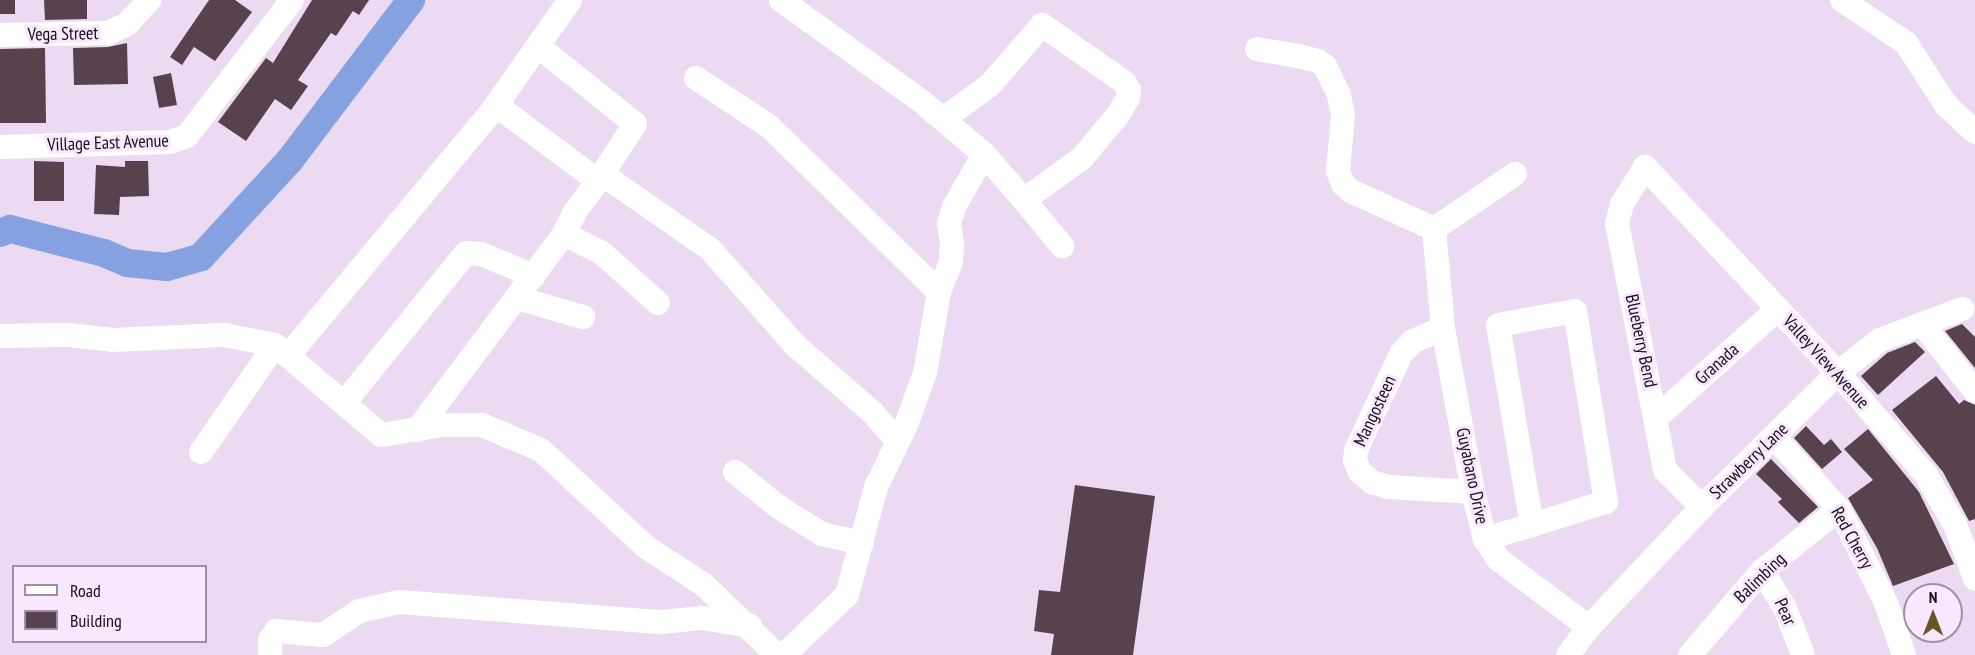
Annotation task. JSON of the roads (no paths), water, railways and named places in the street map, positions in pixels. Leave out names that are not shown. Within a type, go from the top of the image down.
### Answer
[{"type":"street","name":"Vega Street","points":[[0,35],[108,33],[127,24],[149,0]]},
{"type":"street","name":"Village East Avenue","points":[[0,147],[170,142],[187,136],[292,0]]},
{"type":"street","points":[[201,452],[282,350],[496,105],[570,0]]},
{"type":"street","points":[[781,0],[943,119],[984,154],[1062,246]]},
{"type":"street","points":[[1842,0],[1906,43],[1946,105],[1975,132]]},
{"type":"street","points":[[943,119],[990,85],[1041,25],[1124,82],[1129,90],[1128,98],[1082,158],[1024,200]]},
{"type":"street","points":[[417,430],[564,234],[575,212],[635,124],[538,45]]},
{"type":"street","points":[[1257,49],[1298,56],[1318,61],[1325,66],[1339,94],[1343,115],[1338,171],[1343,184],[1351,191],[1434,229],[1515,174]]},
{"type":"street","points":[[696,78],[770,127],[939,292]]},
{"type":"street","points":[[496,105],[600,178],[710,249],[796,346],[872,412],[897,441]]},
{"type":"street","points":[[784,655],[847,595],[876,487],[925,373],[939,292],[951,262],[952,243],[949,223],[954,207],[984,154]]},
{"type":"street","name":"Valley View Avenue","points":[[1646,167],[1838,373],[1926,475],[1956,526],[1975,579]]},
{"type":"street","name":"Blueberry Bend","points":[[1646,167],[1622,204],[1617,224],[1665,470],[1702,507]]},
{"type":"street","name":"Guyabano Drive","points":[[1434,229],[1443,328],[1473,492],[1485,540],[1505,565],[1589,627]]},
{"type":"street","points":[[564,234],[602,253],[658,303]]},
{"type":"street","points":[[344,403],[466,253],[481,254],[534,276]]},
{"type":"street","points":[[517,298],[583,317]]},
{"type":"street","name":"Granada","points":[[1656,418],[1778,309]]},
{"type":"street","name":"Strawberry Lane","points":[[1568,655],[1589,627],[1702,507],[1838,373],[1880,340],[1962,309]]},
{"type":"street","points":[[1485,540],[1606,502],[1575,311],[1498,325],[1532,525]]},
{"type":"street","points":[[1922,324],[1975,391]]},
{"type":"street","name":"Mangosteen","points":[[1443,328],[1412,342],[1401,354],[1356,450],[1355,460],[1360,472],[1372,482],[1388,487],[1473,492]]},
{"type":"street","points":[[0,336],[68,335],[113,339],[224,335],[282,350],[381,435],[442,425],[482,425],[541,450],[646,547],[704,585],[750,626],[777,655]]},
{"type":"street","name":"Red Cherry","points":[[1774,437],[1839,509],[1886,603],[1904,655]]},
{"type":"street","points":[[735,472],[780,508],[822,534],[862,543]]},
{"type":"street","name":"Balimbing","points":[[1698,651],[1762,571],[1839,509]]},
{"type":"street","name":"Pear","points":[[1762,571],[1785,608],[1803,655]]},
{"type":"street","points":[[270,655],[270,640],[276,631],[323,645],[359,611],[399,602],[661,622],[702,618],[750,626]]},
{"type":"waterway","points":[[0,233],[10,229],[104,253],[127,263],[167,267],[201,257],[290,160],[411,0]]}]
